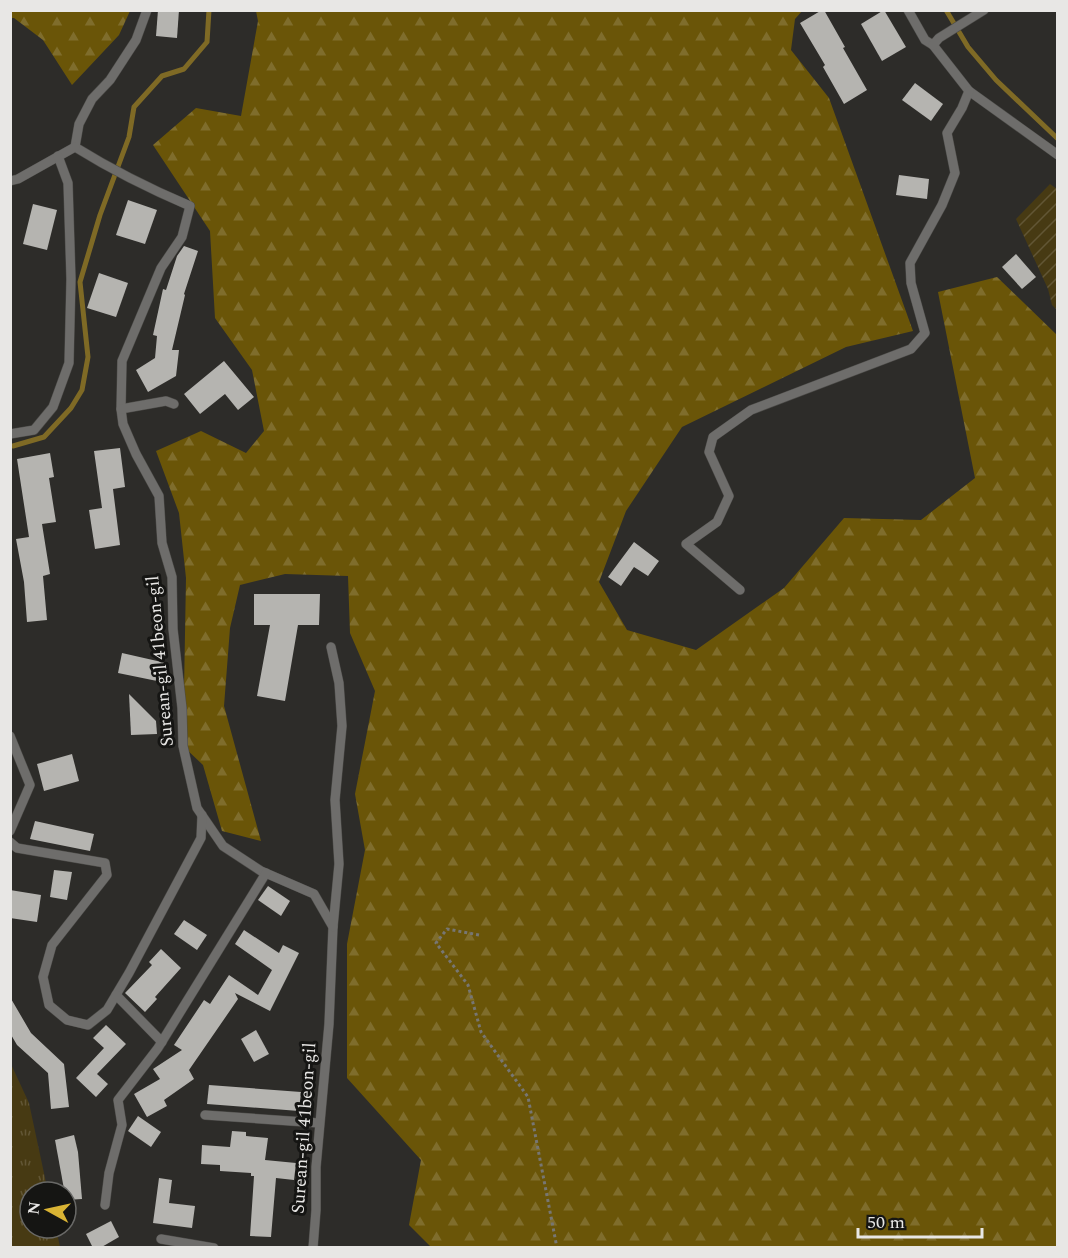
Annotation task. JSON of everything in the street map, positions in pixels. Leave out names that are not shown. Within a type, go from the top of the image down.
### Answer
[{"type":"lane","points":[[10,181],[18,179],[75,147],[79,124],[92,99],[110,80],[136,40],[147,10]]},
{"type":"lane","points":[[908,10],[925,39],[936,41],[984,10]]},
{"type":"lane","points":[[936,41],[969,91],[1058,155]]},
{"type":"lane","points":[[740,590],[686,544],[717,522],[729,496],[709,452],[713,437],[751,410],[910,349],[925,333],[911,283],[910,263],[942,205],[955,173],[947,133],[969,91]]},
{"type":"lane","name":"Surean-gil 41beon-gil","points":[[75,147],[110,169],[190,206],[182,237],[160,268],[122,361],[121,410],[123,424],[135,454],[159,496],[162,543],[172,577],[173,629],[182,708],[183,746],[197,808],[223,846],[266,873],[314,894],[333,927],[329,1024],[319,1123],[313,1248]]},
{"type":"lane","points":[[10,434],[34,430],[47,415],[53,407],[69,363],[71,279],[68,183],[58,156]]},
{"type":"lane","points":[[121,410],[166,401],[174,404]]},
{"type":"lane","points":[[331,647],[339,683],[342,726],[334,800],[339,864],[333,927]]},
{"type":"lane","points":[[10,736],[30,786],[10,831]]},
{"type":"lane","points":[[10,842],[17,848],[105,863],[107,874],[52,945],[43,977],[49,1005],[67,1020],[88,1025],[107,1010],[116,995],[201,838],[202,815]]},
{"type":"lane","points":[[105,1205],[122,1125],[118,1100],[162,1042],[266,873]]},
{"type":"lane","points":[[116,995],[162,1042]]},
{"type":"lane","points":[[205,1115],[319,1123]]},
{"type":"lane","points":[[161,1239],[214,1248]]},
{"type":"path","points":[[479,935],[447,929],[436,943],[468,985],[481,1032],[528,1097],[557,1248]]},
{"type":"green space","points":[[10,11],[130,11],[119,35],[72,85],[43,40],[11,18]]},
{"type":"green space","points":[[256,11],[802,11],[795,19],[791,50],[829,98],[913,331],[846,347],[682,427],[626,511],[599,582],[627,630],[696,650],[784,588],[844,518],[921,520],[975,478],[938,292],[997,277],[1057,335],[1057,1247],[432,1248],[409,1225],[421,1160],[347,1078],[347,944],[365,850],[355,794],[375,691],[350,633],[348,576],[285,574],[240,585],[230,628],[224,706],[261,841],[222,831],[203,765],[183,746],[186,578],[179,513],[156,451],[201,431],[246,453],[264,431],[252,370],[215,318],[210,231],[153,145],[196,108],[241,116],[258,21]]},
{"type":"green space","points":[[1050,184],[1057,189],[1057,310],[1052,305],[1048,289],[1016,219]]},
{"type":"green space","points":[[10,1062],[29,1103],[45,1180],[18,1180],[18,1240],[59,1240],[60,1247],[11,1247]]},
{"type":"building","points":[[158,10],[179,10],[177,38],[156,36]]},
{"type":"building","points":[[822,10],[845,47],[843,48],[867,90],[844,104],[823,67],[825,65],[800,23]]},
{"type":"building","points":[[884,10],[906,47],[882,61],[861,24]]},
{"type":"building","points":[[915,83],[943,104],[931,121],[902,100]]},
{"type":"building","points":[[899,175],[929,179],[927,199],[896,195]]},
{"type":"building","points":[[128,200],[157,210],[145,244],[116,235]]},
{"type":"building","points":[[33,204],[57,210],[47,250],[23,244]]},
{"type":"building","points":[[184,246],[198,251],[184,294],[172,350],[179,350],[176,376],[148,392],[136,370],[155,358],[157,336],[153,335],[163,289],[166,290],[177,256]]},
{"type":"building","points":[[1016,254],[1036,277],[1022,289],[1002,267]]},
{"type":"building","points":[[99,273],[128,283],[116,317],[87,308]]},
{"type":"building","points":[[224,361],[254,397],[238,410],[225,394],[200,414],[184,394]]},
{"type":"building","points":[[120,448],[125,487],[113,489],[120,545],[95,549],[89,510],[102,508],[94,451]]},
{"type":"building","points":[[50,453],[54,477],[49,478],[56,522],[42,524],[50,574],[43,576],[47,620],[27,622],[24,582],[16,539],[29,537],[17,459]]},
{"type":"building","points":[[634,542],[659,561],[648,576],[634,567],[621,586],[608,577]]},
{"type":"building","points":[[254,594],[320,594],[319,625],[298,625],[285,701],[257,696],[270,625],[254,625]]},
{"type":"building","points":[[122,653],[166,663],[162,682],[118,673]]},
{"type":"building","points":[[129,694],[156,721],[157,734],[131,735]]},
{"type":"building","points":[[72,754],[79,781],[44,791],[37,764]]},
{"type":"building","points":[[35,821],[94,834],[90,851],[30,839]]},
{"type":"building","points":[[54,870],[72,872],[67,900],[50,897]]},
{"type":"building","points":[[268,886],[290,901],[281,916],[258,900]]},
{"type":"building","points":[[10,890],[41,895],[37,922],[10,918]]},
{"type":"building","points":[[184,920],[207,935],[197,950],[174,934]]},
{"type":"building","points":[[244,930],[279,953],[283,945],[299,953],[270,1011],[235,993],[238,999],[189,1070],[194,1079],[164,1100],[167,1106],[147,1117],[134,1094],[160,1079],[153,1069],[182,1050],[174,1045],[204,1000],[210,1004],[229,975],[258,995],[272,970],[235,944]]},
{"type":"building","points":[[161,949],[181,968],[145,1012],[125,993],[152,965],[149,962]]},
{"type":"building","points":[[10,997],[31,1033],[64,1064],[69,1107],[51,1109],[48,1073],[17,1045],[10,1033]]},
{"type":"building","points":[[106,1025],[126,1044],[97,1074],[108,1084],[96,1097],[76,1078],[104,1048],[93,1038]]},
{"type":"building","points":[[256,1030],[269,1054],[254,1062],[241,1039]]},
{"type":"building","points":[[209,1085],[301,1092],[299,1111],[207,1104]]},
{"type":"building","points":[[138,1116],[161,1132],[151,1147],[128,1131]]},
{"type":"building","points":[[232,1131],[246,1132],[246,1136],[268,1138],[265,1160],[296,1163],[294,1180],[276,1178],[271,1237],[250,1236],[254,1176],[251,1176],[251,1173],[220,1171],[220,1165],[201,1164],[202,1145],[230,1147]]},
{"type":"building","points":[[74,1135],[78,1152],[82,1199],[78,1199],[78,1180],[62,1180],[55,1140]]},
{"type":"building","points":[[159,1178],[172,1180],[169,1203],[195,1206],[192,1228],[153,1223]]},
{"type":"building","points":[[111,1221],[119,1237],[100,1248],[93,1248],[86,1234]]},
{"type":"waterway","points":[[13,446],[44,437],[71,408],[82,390],[88,357],[80,282],[100,215],[129,137],[134,107],[162,76],[184,69],[207,42],[209,10]]},
{"type":"waterway","points":[[946,10],[968,47],[996,80],[1058,139]]}]
